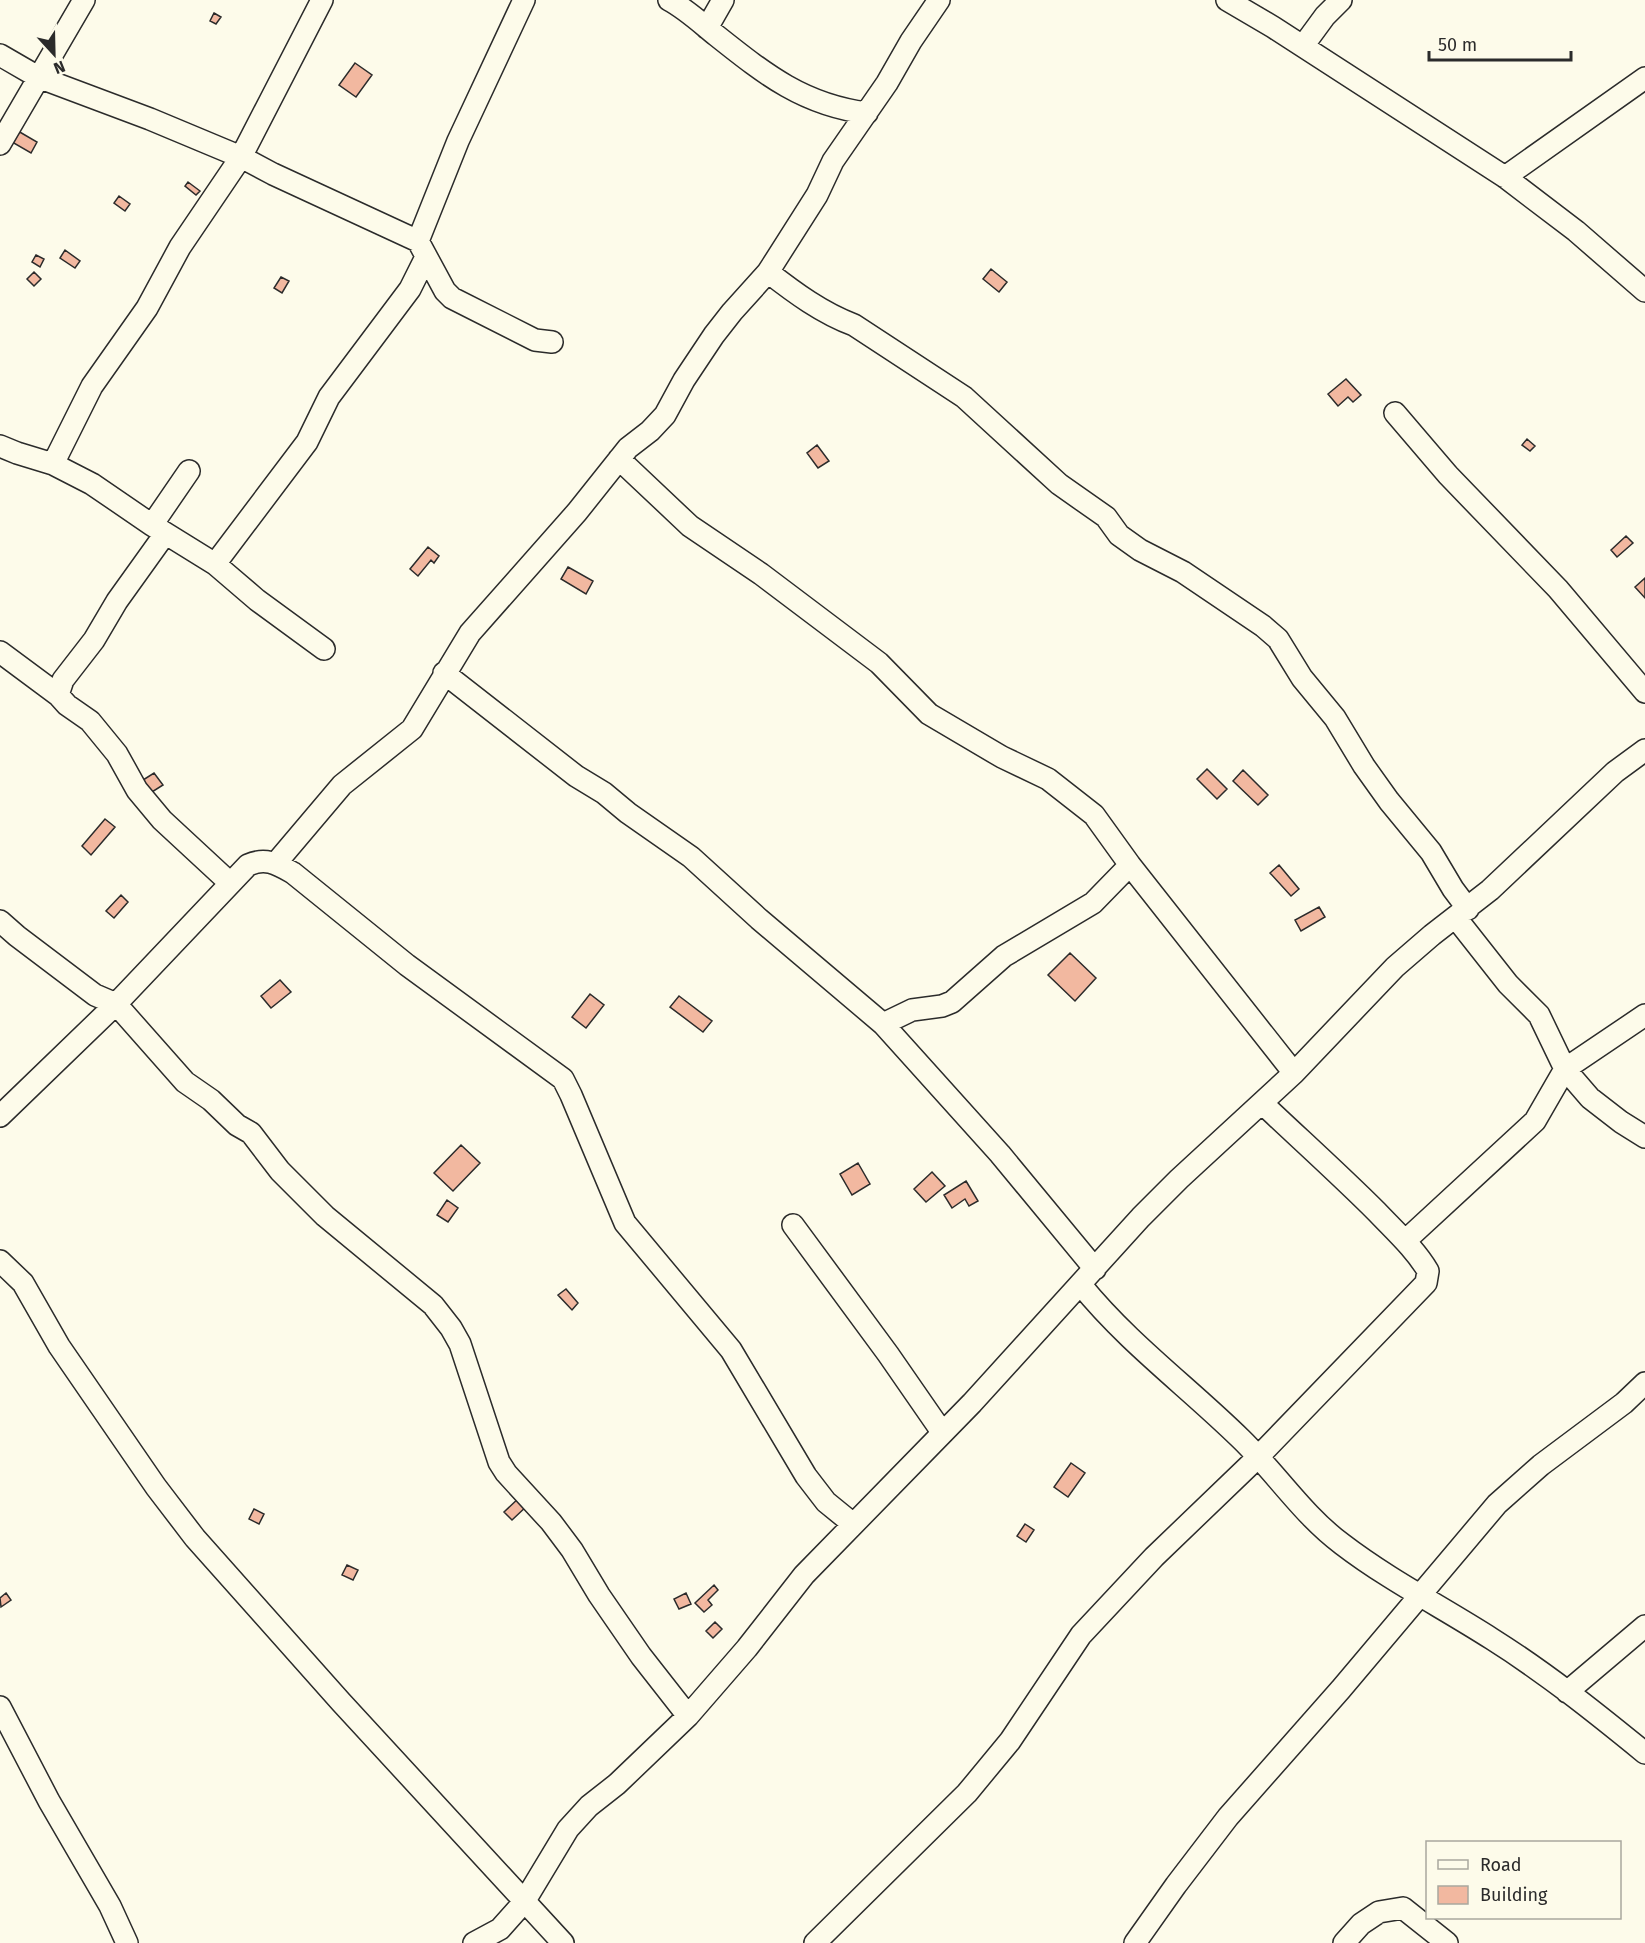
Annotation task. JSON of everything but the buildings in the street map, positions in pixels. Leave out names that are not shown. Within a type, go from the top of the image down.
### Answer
[{"type":"street","points":[[0,144],[84,0]]},
{"type":"street","points":[[53,464],[92,386],[147,308],[180,247],[241,157],[322,0]]},
{"type":"street","points":[[215,564],[307,442],[329,397],[410,289],[458,141],[524,0]]},
{"type":"street","points":[[669,0],[789,89],[819,103],[867,113]]},
{"type":"street","points":[[707,28],[723,0]]},
{"type":"street","points":[[276,863],[342,785],[412,729],[470,633],[569,521],[628,448],[650,431],[665,415],[684,380],[714,335],[768,272],[817,195],[833,160],[887,83],[911,41],[939,0]]},
{"type":"street","points":[[1227,0],[1303,46],[1505,177],[1576,231],[1645,291]]},
{"type":"street","points":[[1303,46],[1325,16],[1341,0]]},
{"type":"street","points":[[0,56],[38,77],[150,119],[241,157],[422,249],[445,291],[452,298],[535,340],[552,342]]},
{"type":"street","points":[[1505,177],[1645,78]]},
{"type":"street","points":[[768,272],[809,303],[854,325],[964,397],[1059,484],[1106,517],[1119,535],[1140,550],[1183,572],[1263,626],[1278,639],[1302,678],[1335,718],[1384,794],[1431,852],[1453,889],[1462,914],[1509,984],[1539,1015],[1565,1069],[1590,1098],[1620,1122],[1645,1137]]},
{"type":"street","points":[[1395,413],[1448,475],[1558,589],[1645,692]]},
{"type":"street","points":[[0,446],[53,464],[92,484],[215,564],[257,600],[324,649]]},
{"type":"street","points":[[619,459],[690,526],[761,574],[879,663],[929,714],[1002,757],[1048,779],[1094,815],[1130,866],[1294,1073]]},
{"type":"street","points":[[58,695],[63,680],[94,640],[117,601],[159,529],[189,471]]},
{"type":"street","points":[[0,652],[90,721],[117,754],[137,790],[162,820],[231,883]]},
{"type":"street","points":[[444,673],[576,776],[604,793],[696,861],[759,919],[883,1024],[1000,1154],[1095,1269]]},
{"type":"street","points":[[474,1943],[500,1929],[524,1902],[568,1829],[589,1806],[617,1784],[688,1716],[747,1648],[804,1575],[972,1403],[1141,1216],[1263,1104],[1395,967],[1432,935],[1462,914],[1616,772],[1645,750]]},
{"type":"street","points":[[0,1116],[116,1004],[248,865],[258,860],[276,863],[293,873],[407,965],[563,1079],[572,1095],[625,1223],[731,1350],[806,1476],[826,1502],[853,1524]]},
{"type":"street","points":[[883,1024],[912,1010],[942,1006],[952,1002],[1004,956],[1093,903],[1130,866]]},
{"type":"street","points":[[0,921],[95,995],[116,1004],[185,1082],[211,1100],[237,1125],[250,1133],[280,1171],[326,1216],[434,1305],[460,1344],[499,1462],[565,1541],[641,1656],[688,1716]]},
{"type":"street","points":[[1405,1241],[1535,1121],[1565,1069],[1645,1015]]},
{"type":"street","points":[[815,1943],[967,1793],[1010,1741],[1081,1635],[1154,1557],[1258,1456],[1426,1283],[1428,1271],[1405,1241],[1352,1187],[1263,1104]]},
{"type":"street","points":[[793,1225],[942,1432]]},
{"type":"street","points":[[0,1261],[23,1283],[59,1346],[156,1487],[195,1538],[341,1702],[563,1943]]},
{"type":"street","points":[[1081,1285],[1100,1309],[1125,1334],[1258,1456],[1325,1531],[1379,1571],[1549,1677],[1645,1753]]},
{"type":"street","points":[[1135,1943],[1228,1817],[1341,1689],[1497,1504],[1541,1465],[1624,1403],[1645,1383]]},
{"type":"street","points":[[1567,1692],[1645,1626]]},
{"type":"street","points":[[0,1707],[49,1801],[110,1906],[127,1943]]},
{"type":"street","points":[[1344,1943],[1361,1924],[1379,1912],[1402,1908],[1448,1943]]}]
